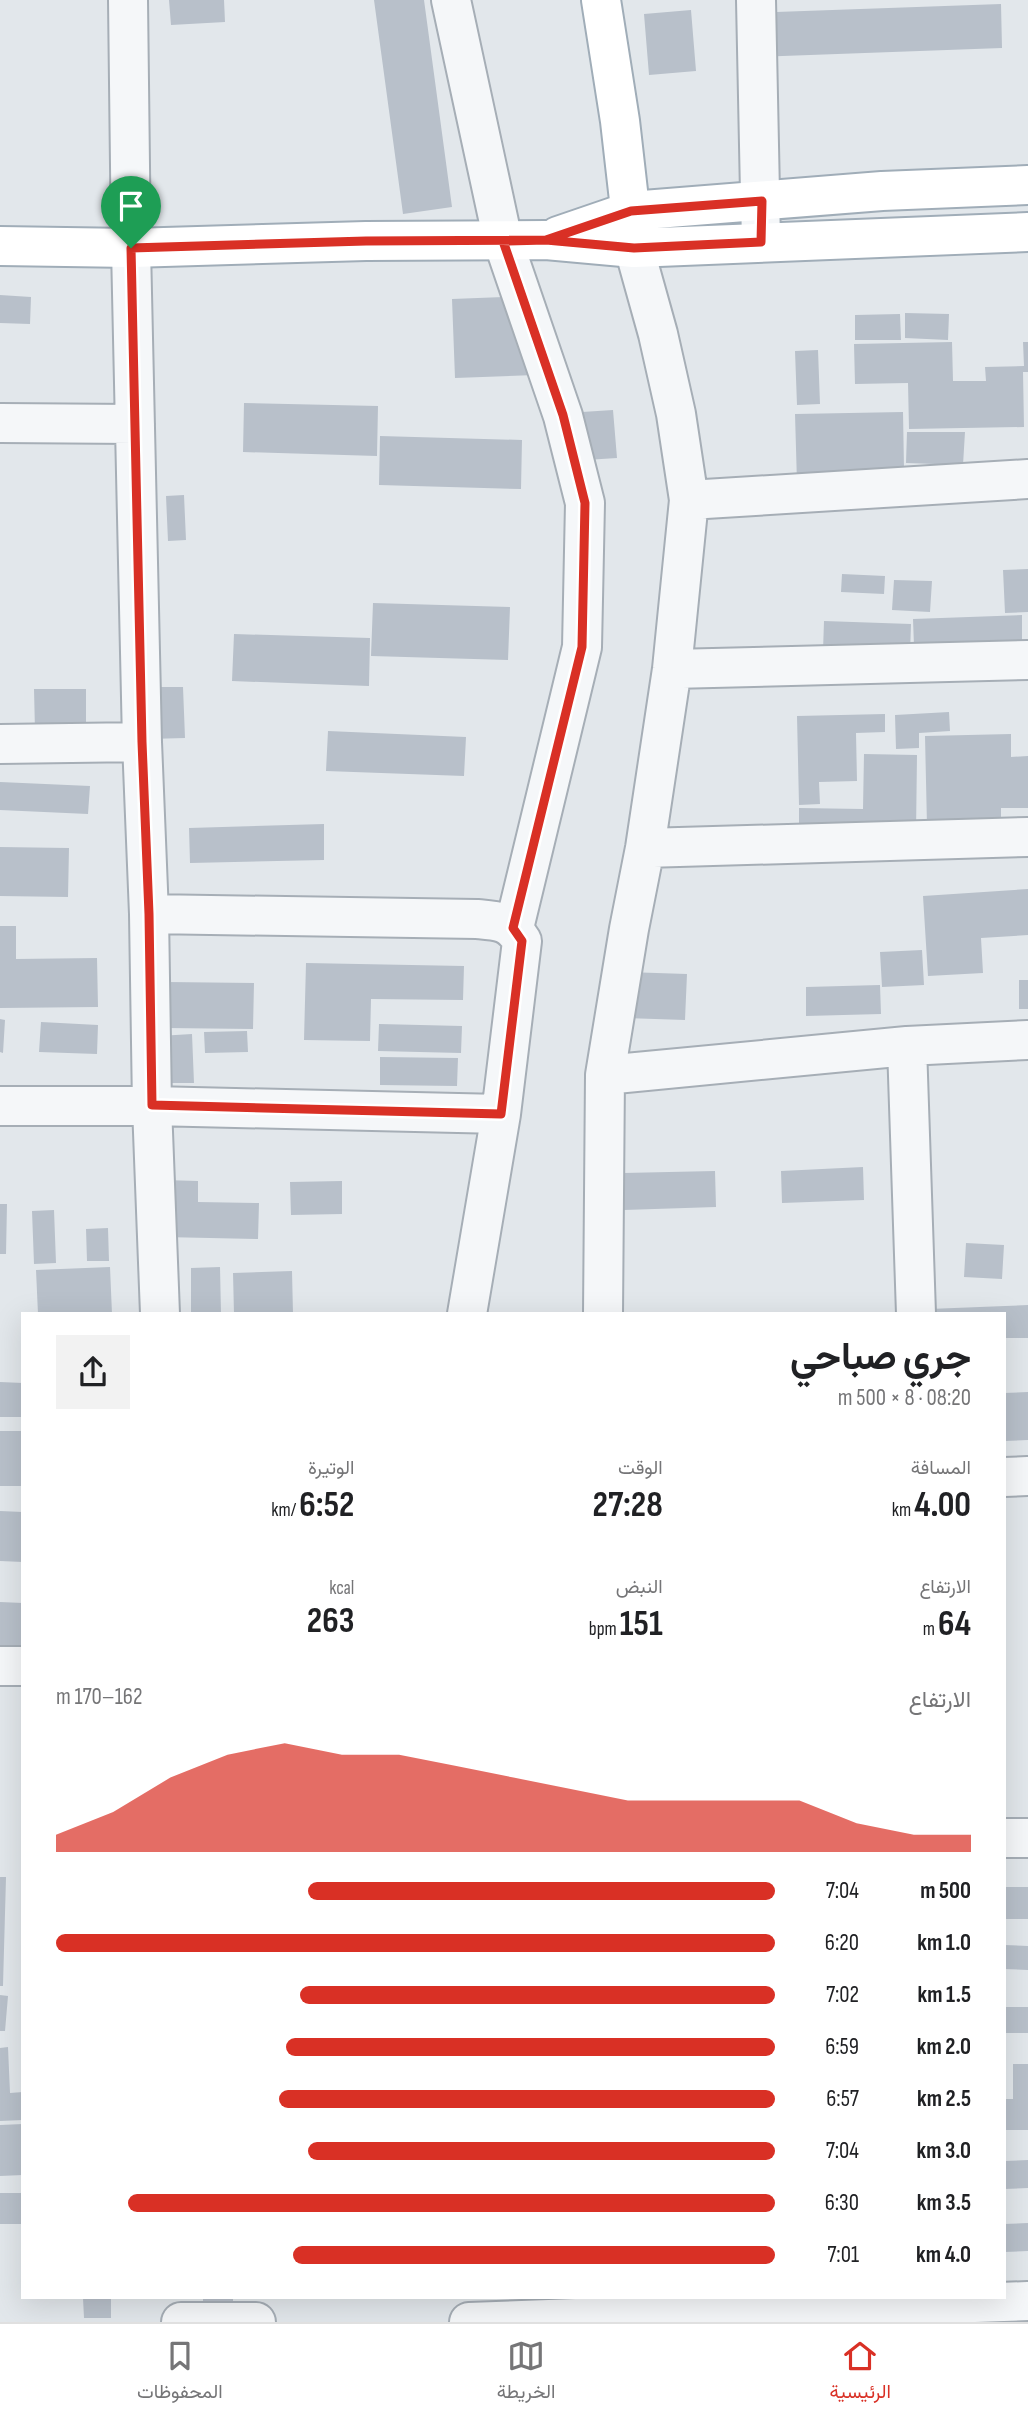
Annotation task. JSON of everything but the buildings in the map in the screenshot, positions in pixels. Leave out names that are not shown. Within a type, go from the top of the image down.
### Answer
[{"type":"main road","points":[[601,0],[620,121],[632,229]]},
{"type":"main road","points":[[0,246],[131,248],[366,241],[546,240],[632,229],[762,201],[882,191],[1028,185]]},
{"type":"main road","points":[[632,229],[761,242],[877,240],[1028,232]]},
{"type":"street","points":[[128,0],[142,742],[160,1312]]},
{"type":"street","points":[[451,0],[503,241],[563,415],[585,503],[582,647],[513,928]]},
{"type":"street","points":[[756,0],[761,242]]},
{"type":"street","points":[[603,1312],[605,1075],[645,848],[672,669],[689,500],[676,414],[632,229]]},
{"type":"street","points":[[0,423],[135,424]]},
{"type":"street","points":[[689,500],[1028,479]]},
{"type":"street","points":[[672,669],[1028,660]]},
{"type":"street","points":[[0,744],[142,742]]},
{"type":"street","points":[[645,848],[1028,837]]},
{"type":"street","points":[[149,914],[477,919],[497,921],[513,928],[522,941],[501,1114],[467,1312]]},
{"type":"street","points":[[605,1075],[907,1046],[1028,1041]]},
{"type":"street","points":[[907,1046],[916,1312]]},
{"type":"street","points":[[0,1106],[152,1105],[501,1114]]},
{"type":"street","points":[[1006,1477],[1028,1476]]},
{"type":"street","points":[[0,1666],[21,1665]]},
{"type":"street","points":[[1006,1838],[1028,1838]]},
{"type":"street","points":[[248,2322],[255,2299]]},
{"type":"street","points":[[469,2322],[637,2312],[953,2307],[1028,2301]]},
{"type":"street","points":[[189,2313],[256,2322]]},
{"type":"route","points":[[131,248],[152,1105],[501,1114],[522,941],[513,928],[582,647],[585,503],[563,415],[503,241],[546,240],[634,248],[761,242],[762,201],[631,211],[546,240],[366,241],[131,248]]}]
